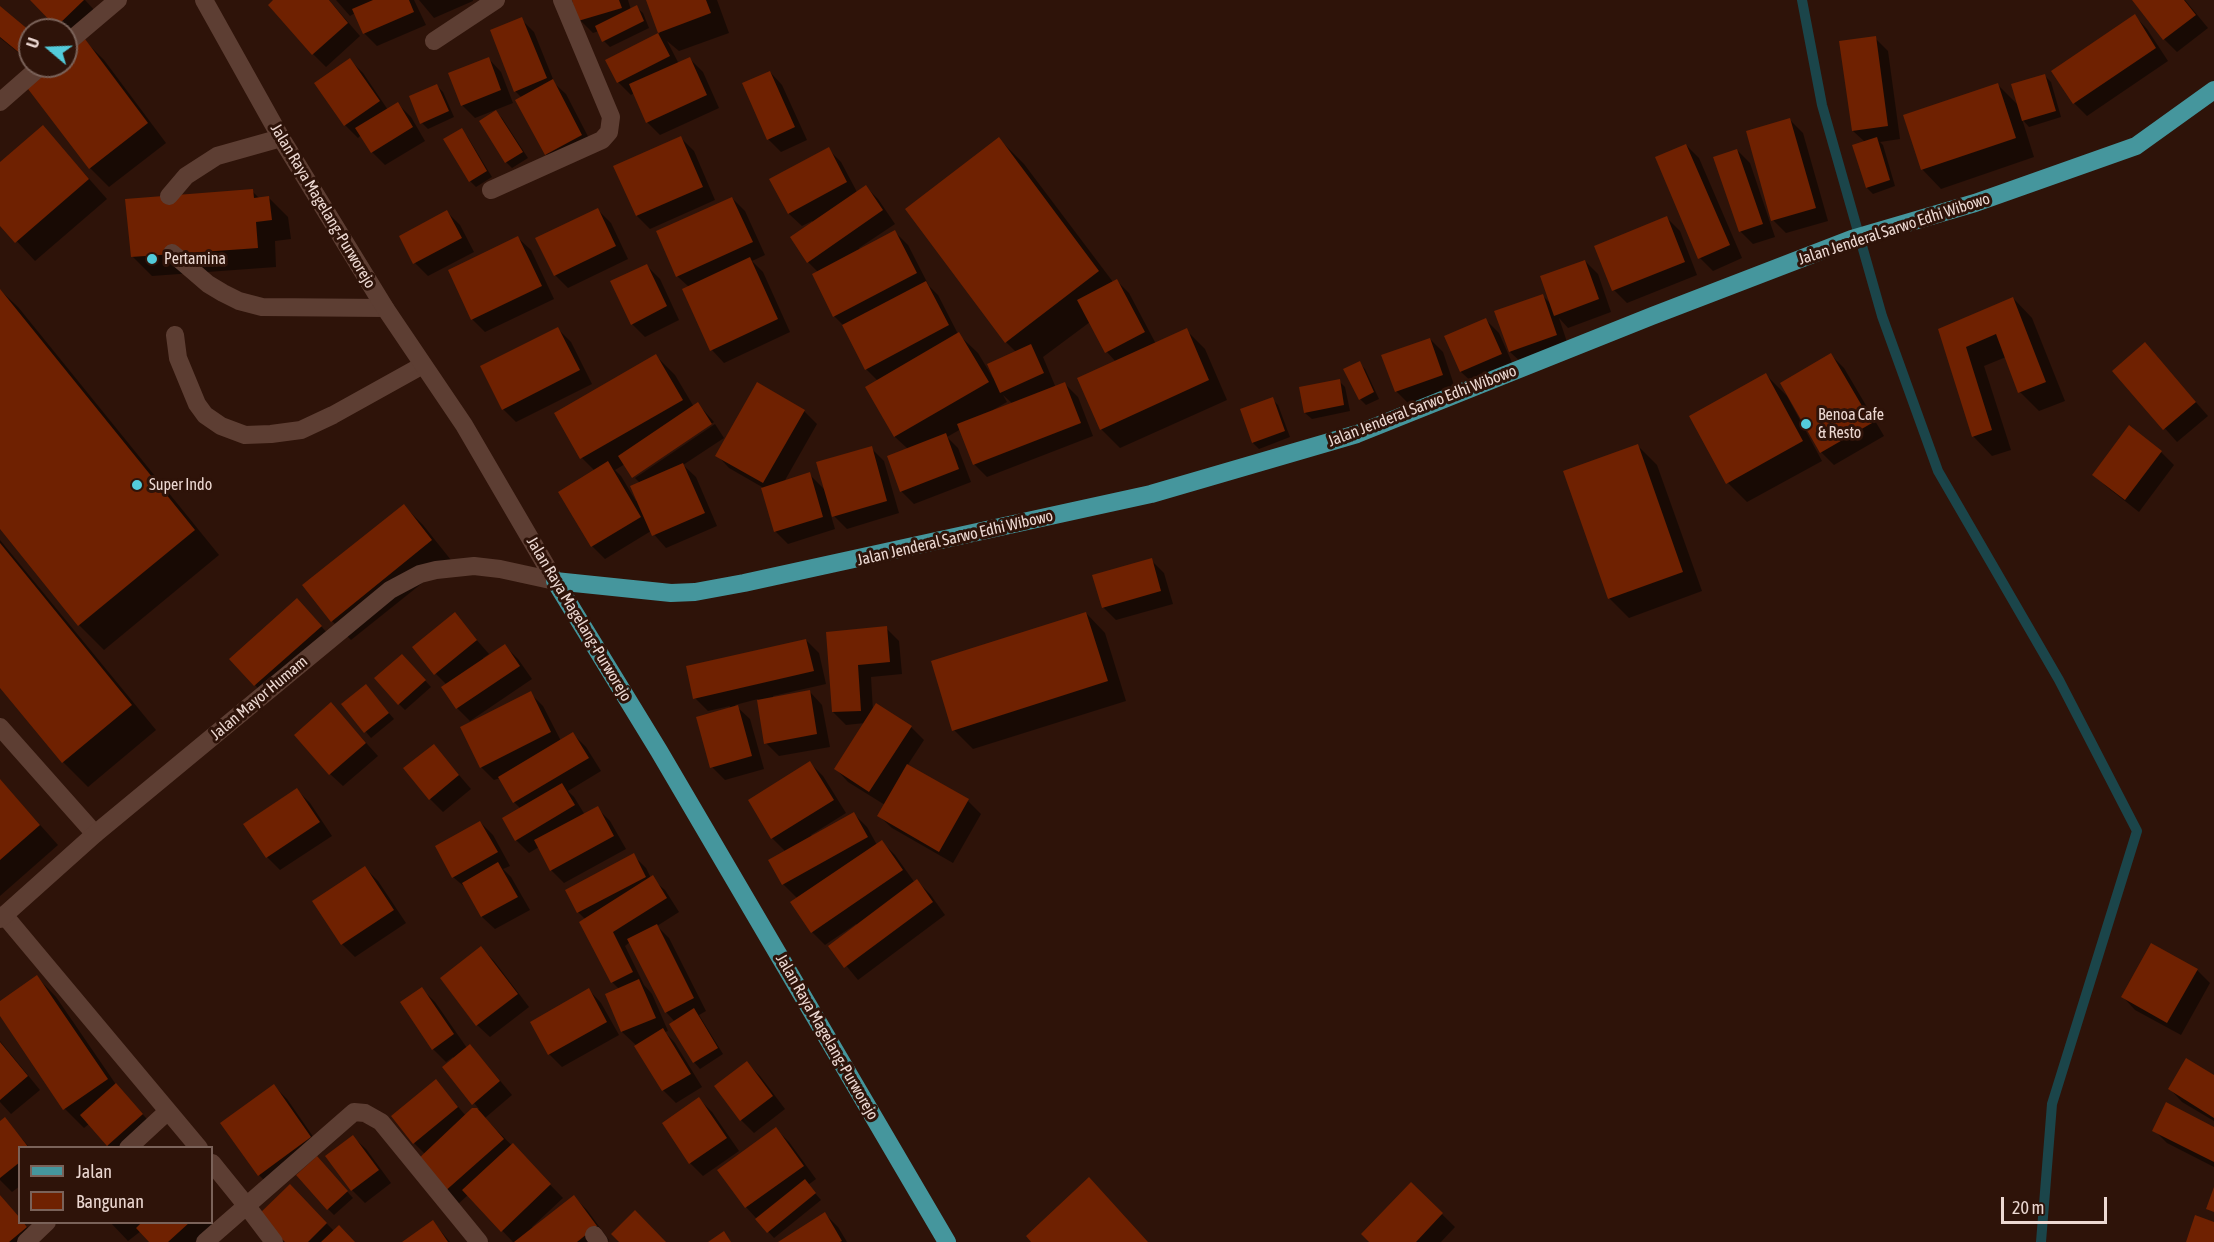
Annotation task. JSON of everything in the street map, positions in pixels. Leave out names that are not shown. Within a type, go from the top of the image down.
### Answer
[{"type":"main road","name":"Jalan Jenderal Sarwo Edhi Wibowo","points":[[555,581],[671,593],[695,592],[818,568],[1151,494],[1357,434],[1852,239],[1975,203],[2136,146],[2214,90]]},
{"type":"main road","name":"Jalan Raya Magelang-Purworejo","points":[[555,581],[665,761],[947,1242]]},
{"type":"street","points":[[78,34],[118,0]]},
{"type":"street","name":"Jalan Raya Magelang-Purworejo","points":[[204,0],[281,138],[385,308],[464,425],[555,581]]},
{"type":"street","points":[[434,41],[496,0]]},
{"type":"street","points":[[491,190],[602,140],[609,132],[611,117],[562,0]]},
{"type":"street","points":[[0,102],[27,78]]},
{"type":"street","points":[[169,196],[186,176],[217,156],[281,138]]},
{"type":"street","points":[[172,253],[208,284],[223,293],[239,301],[262,307],[385,308]]},
{"type":"street","points":[[175,335],[178,358],[196,404],[205,415],[221,426],[245,435],[301,430],[333,415],[423,365]]},
{"type":"street","name":"Jalan Mayor Humam","points":[[2,917],[95,834],[390,590],[420,574],[463,567],[500,568],[555,581]]},
{"type":"street","points":[[0,727],[95,834]]},
{"type":"street","points":[[2,917],[197,1146]]},
{"type":"street","points":[[130,1146],[168,1111]]},
{"type":"street","points":[[205,1242],[354,1112],[365,1113],[381,1122],[479,1242]]},
{"type":"street","points":[[213,1164],[274,1242]]},
{"type":"street","points":[[26,1242],[45,1224]]},
{"type":"building","points":[[30,0],[84,0],[65,18],[47,18]]},
{"type":"building","points":[[273,0],[329,0],[348,23],[312,55],[268,5]]},
{"type":"building","points":[[373,0],[409,0],[414,12],[363,34],[352,9]]},
{"type":"building","points":[[572,0],[619,0],[622,8],[578,21]]},
{"type":"building","points":[[646,0],[706,0],[711,13],[658,33]]},
{"type":"building","points":[[2132,0],[2184,0],[2196,15],[2163,40]]},
{"type":"building","points":[[637,5],[644,21],[602,42],[595,26]]},
{"type":"building","points":[[0,6],[18,21],[18,52],[0,37]]},
{"type":"building","points":[[2135,14],[2156,48],[2073,104],[2051,71]]},
{"type":"building","points":[[522,17],[547,78],[514,92],[490,30]]},
{"type":"building","points":[[658,33],[670,56],[617,83],[605,60]]},
{"type":"building","points":[[1876,36],[1888,126],[1852,131],[1839,41]]},
{"type":"building","points":[[85,39],[148,123],[89,169],[25,85],[34,78],[78,78],[78,44]]},
{"type":"building","points":[[489,57],[501,90],[461,106],[448,73]]},
{"type":"building","points":[[690,57],[707,95],[646,123],[629,84]]},
{"type":"building","points":[[350,58],[380,101],[344,126],[314,83]]},
{"type":"building","points":[[770,71],[795,127],[767,140],[742,83]]},
{"type":"building","points":[[2045,74],[2056,111],[2022,121],[2011,84]]},
{"type":"building","points":[[553,79],[582,135],[545,155],[515,100]]},
{"type":"building","points":[[1998,83],[2016,138],[1921,170],[1903,115]]},
{"type":"building","points":[[437,84],[449,111],[420,124],[409,96]]},
{"type":"building","points":[[398,102],[413,127],[371,153],[355,128]]},
{"type":"building","points":[[496,110],[523,152],[505,163],[479,121]]},
{"type":"building","points":[[1790,118],[1816,208],[1771,221],[1746,131]]},
{"type":"building","points":[[43,125],[89,179],[15,243],[0,226],[0,162]]},
{"type":"building","points":[[462,128],[487,171],[469,182],[443,139]]},
{"type":"building","points":[[681,136],[703,187],[636,216],[613,166]]},
{"type":"building","points":[[999,137],[1099,271],[1005,343],[905,209]]},
{"type":"building","points":[[1877,137],[1890,180],[1866,188],[1852,145]]},
{"type":"building","points":[[1686,144],[1730,245],[1698,259],[1655,157]]},
{"type":"building","points":[[829,147],[847,182],[788,214],[769,179]]},
{"type":"building","points":[[1737,149],[1763,224],[1739,232],[1713,157]]},
{"type":"building","points":[[866,185],[883,210],[807,263],[790,237]]},
{"type":"building","points":[[253,189],[254,198],[269,196],[272,220],[256,222],[258,248],[131,257],[125,199]]},
{"type":"building","points":[[732,197],[753,242],[676,277],[656,231]]},
{"type":"building","points":[[598,208],[616,246],[554,276],[535,238]]},
{"type":"building","points":[[447,210],[462,238],[413,264],[399,236]]},
{"type":"building","points":[[1667,216],[1685,262],[1612,291],[1594,246]]},
{"type":"building","points":[[895,230],[917,273],[833,317],[812,274]]},
{"type":"building","points":[[518,236],[542,286],[471,320],[448,270]]},
{"type":"building","points":[[750,257],[778,319],[710,351],[682,289]]},
{"type":"building","points":[[1585,260],[1599,299],[1554,316],[1540,276]]},
{"type":"building","points":[[647,264],[667,306],[631,325],[610,281]]},
{"type":"building","points":[[1117,279],[1145,332],[1105,353],[1077,300]]},
{"type":"building","points":[[926,281],[949,325],[865,370],[842,325]]},
{"type":"building","points":[[0,289],[195,530],[78,626],[0,529]]},
{"type":"building","points":[[1543,294],[1557,335],[1509,352],[1494,311]]},
{"type":"building","points":[[2013,297],[2046,382],[2018,393],[1996,334],[1966,347],[1992,430],[1972,437],[1938,329]]},
{"type":"building","points":[[1486,318],[1502,354],[1460,372],[1444,336]]},
{"type":"building","points":[[558,327],[580,370],[502,410],[480,366]]},
{"type":"building","points":[[1187,328],[1209,380],[1100,430],[1077,378]]},
{"type":"building","points":[[959,332],[989,382],[894,437],[865,387]]},
{"type":"building","points":[[1430,338],[1443,375],[1395,392],[1381,355]]},
{"type":"building","points":[[2145,342],[2196,402],[2163,430],[2112,371]]},
{"type":"building","points":[[1031,344],[1044,373],[1000,393],[987,364]]},
{"type":"building","points":[[1831,353],[1872,423],[1820,453],[1780,383]]},
{"type":"building","points":[[656,354],[683,400],[580,459],[554,413]]},
{"type":"building","points":[[1360,361],[1374,392],[1359,400],[1343,369]]},
{"type":"building","points":[[1766,373],[1803,441],[1726,484],[1689,416]]},
{"type":"building","points":[[1340,379],[1344,405],[1304,413],[1299,387]]},
{"type":"building","points":[[757,382],[805,410],[763,483],[715,456]]},
{"type":"building","points":[[1065,382],[1081,423],[973,465],[957,424]]},
{"type":"building","points":[[1273,397],[1285,431],[1252,443],[1240,409]]},
{"type":"building","points":[[698,402],[712,424],[632,478],[618,456]]},
{"type":"building","points":[[2129,425],[2162,451],[2125,500],[2092,475]]},
{"type":"building","points":[[946,433],[959,469],[900,492],[887,456]]},
{"type":"building","points":[[1638,444],[1683,572],[1608,599],[1563,471]]},
{"type":"building","points":[[872,446],[887,501],[832,517],[816,462]]},
{"type":"building","points":[[608,461],[641,517],[591,547],[558,492]]},
{"type":"building","points":[[683,463],[705,513],[652,536],[630,486]]},
{"type":"building","points":[[810,472],[823,517],[774,532],[761,488]]},
{"type":"building","points":[[404,504],[432,540],[331,622],[302,585]]},
{"type":"building","points":[[0,543],[132,705],[62,763],[0,688]]},
{"type":"building","points":[[1152,558],[1161,591],[1102,608],[1092,575]]},
{"type":"building","points":[[297,598],[322,626],[254,686],[229,659]]},
{"type":"building","points":[[455,612],[477,640],[434,675],[412,647]]},
{"type":"building","points":[[1086,612],[1108,681],[952,731],[931,661]]},
{"type":"building","points":[[887,626],[890,662],[858,665],[861,711],[832,712],[826,632]]},
{"type":"building","points":[[806,639],[814,671],[693,699],[686,666]]},
{"type":"building","points":[[505,644],[520,666],[456,709],[441,687]]},
{"type":"building","points":[[402,654],[426,680],[398,705],[374,678]]},
{"type":"building","points":[[366,684],[389,713],[364,733],[341,704]]},
{"type":"building","points":[[810,690],[817,734],[764,744],[757,700]]},
{"type":"building","points":[[531,691],[551,732],[480,768],[460,727]]},
{"type":"building","points":[[331,702],[366,743],[329,775],[294,735]]},
{"type":"building","points":[[876,703],[912,726],[869,792],[834,769]]},
{"type":"building","points":[[738,705],[752,756],[710,768],[696,717]]},
{"type":"building","points":[[573,732],[589,758],[513,803],[498,777]]},
{"type":"building","points":[[434,744],[459,775],[429,800],[403,768]]},
{"type":"building","points":[[810,761],[834,800],[771,839],[748,800]]},
{"type":"building","points":[[907,764],[969,799],[939,852],[877,816]]},
{"type":"building","points":[[0,779],[40,825],[0,860]]},
{"type":"building","points":[[562,783],[575,805],[515,841],[502,818]]},
{"type":"building","points":[[297,788],[320,822],[266,858],[243,824]]},
{"type":"building","points":[[598,806],[614,836],[550,871],[534,840]]},
{"type":"building","points":[[854,812],[868,837],[782,885],[768,860]]},
{"type":"building","points":[[480,821],[498,852],[452,878],[435,846]]},
{"type":"building","points":[[882,840],[903,870],[811,933],[790,902]]},
{"type":"building","points":[[634,853],[646,877],[577,913],[565,890]]},
{"type":"building","points":[[498,862],[518,897],[481,917],[462,883]]},
{"type":"building","points":[[365,866],[394,910],[341,945],[312,901]]},
{"type":"building","points":[[653,875],[667,898],[613,932],[633,972],[611,983],[579,922]]},
{"type":"building","points":[[917,879],[933,902],[844,968],[828,946]]},
{"type":"building","points":[[657,924],[694,998],[665,1013],[627,939]]},
{"type":"building","points":[[2151,943],[2198,969],[2167,1023],[2121,997]]},
{"type":"building","points":[[481,946],[518,994],[476,1026],[440,978]]},
{"type":"building","points":[[37,975],[108,1079],[63,1110],[0,1016],[0,1001]]},
{"type":"building","points":[[639,979],[656,1018],[621,1032],[605,994]]},
{"type":"building","points":[[422,987],[454,1034],[432,1050],[400,1002]]},
{"type":"building","points":[[589,988],[607,1022],[548,1055],[530,1022]]},
{"type":"building","points":[[694,1008],[718,1048],[693,1063],[669,1024]]},
{"type":"building","points":[[663,1028],[691,1074],[662,1091],[634,1046]]},
{"type":"building","points":[[0,1042],[28,1076],[0,1100]]},
{"type":"building","points":[[470,1044],[500,1081],[472,1105],[442,1067]]},
{"type":"building","points":[[2186,1058],[2214,1075],[2214,1118],[2168,1089]]},
{"type":"building","points":[[747,1061],[773,1096],[740,1121],[714,1086]]},
{"type":"building","points":[[436,1079],[458,1107],[413,1144],[391,1116]]},
{"type":"building","points":[[116,1083],[143,1114],[107,1146],[80,1115]]},
{"type":"building","points":[[274,1084],[311,1137],[258,1176],[220,1123]]},
{"type":"building","points":[[699,1097],[727,1138],[689,1164],[662,1123]]},
{"type":"building","points":[[2166,1102],[2214,1127],[2214,1162],[2152,1131]]},
{"type":"building","points":[[472,1108],[477,1108],[504,1139],[443,1193],[416,1161]]},
{"type":"building","points":[[5,1117],[27,1146],[18,1146],[18,1164],[0,1178],[0,1121]]},
{"type":"building","points":[[776,1127],[804,1166],[745,1208],[717,1170]]},
{"type":"building","points":[[353,1135],[379,1170],[351,1191],[325,1156]]},
{"type":"building","points":[[513,1143],[551,1184],[501,1232],[462,1190]]},
{"type":"building","points":[[317,1156],[348,1191],[327,1210],[296,1175]]},
{"type":"building","points":[[1089,1177],[1148,1242],[1031,1242],[1026,1236]]},
{"type":"building","points":[[805,1179],[816,1193],[767,1233],[755,1219]]},
{"type":"building","points":[[1411,1182],[1443,1213],[1416,1242],[1369,1242],[1361,1234]]},
{"type":"building","points":[[290,1184],[327,1223],[308,1242],[285,1242],[258,1215]]},
{"type":"building","points":[[2214,1187],[2214,1212],[2206,1209]]},
{"type":"building","points":[[0,1195],[18,1216],[18,1224],[25,1224],[27,1227],[9,1242],[0,1242]]},
{"type":"building","points":[[574,1195],[597,1226],[577,1242],[514,1242]]},
{"type":"building","points":[[635,1210],[666,1242],[619,1242],[611,1234]]},
{"type":"building","points":[[825,1212],[842,1241],[778,1242]]},
{"type":"building","points":[[2195,1215],[2214,1222],[2214,1242],[2186,1242]]},
{"type":"building","points":[[433,1220],[448,1242],[402,1242]]},
{"type":"building","points":[[140,1224],[188,1224],[168,1242],[149,1242],[136,1228]]},
{"type":"building","points":[[339,1225],[355,1242],[321,1242]]},
{"type":"building","points":[[724,1231],[731,1242],[708,1242]]},
{"type":"waterway","points":[[1802,0],[1822,105],[1882,316],[1938,471],[2059,680],[2137,831],[2052,1104],[2041,1242]]},
{"type":"place","name":"Pertamina","points":[[152,259]]},
{"type":"place","name":"Benoa Cafe & Resto","points":[[1806,424]]},
{"type":"place","name":"Super Indo","points":[[137,485]]}]
